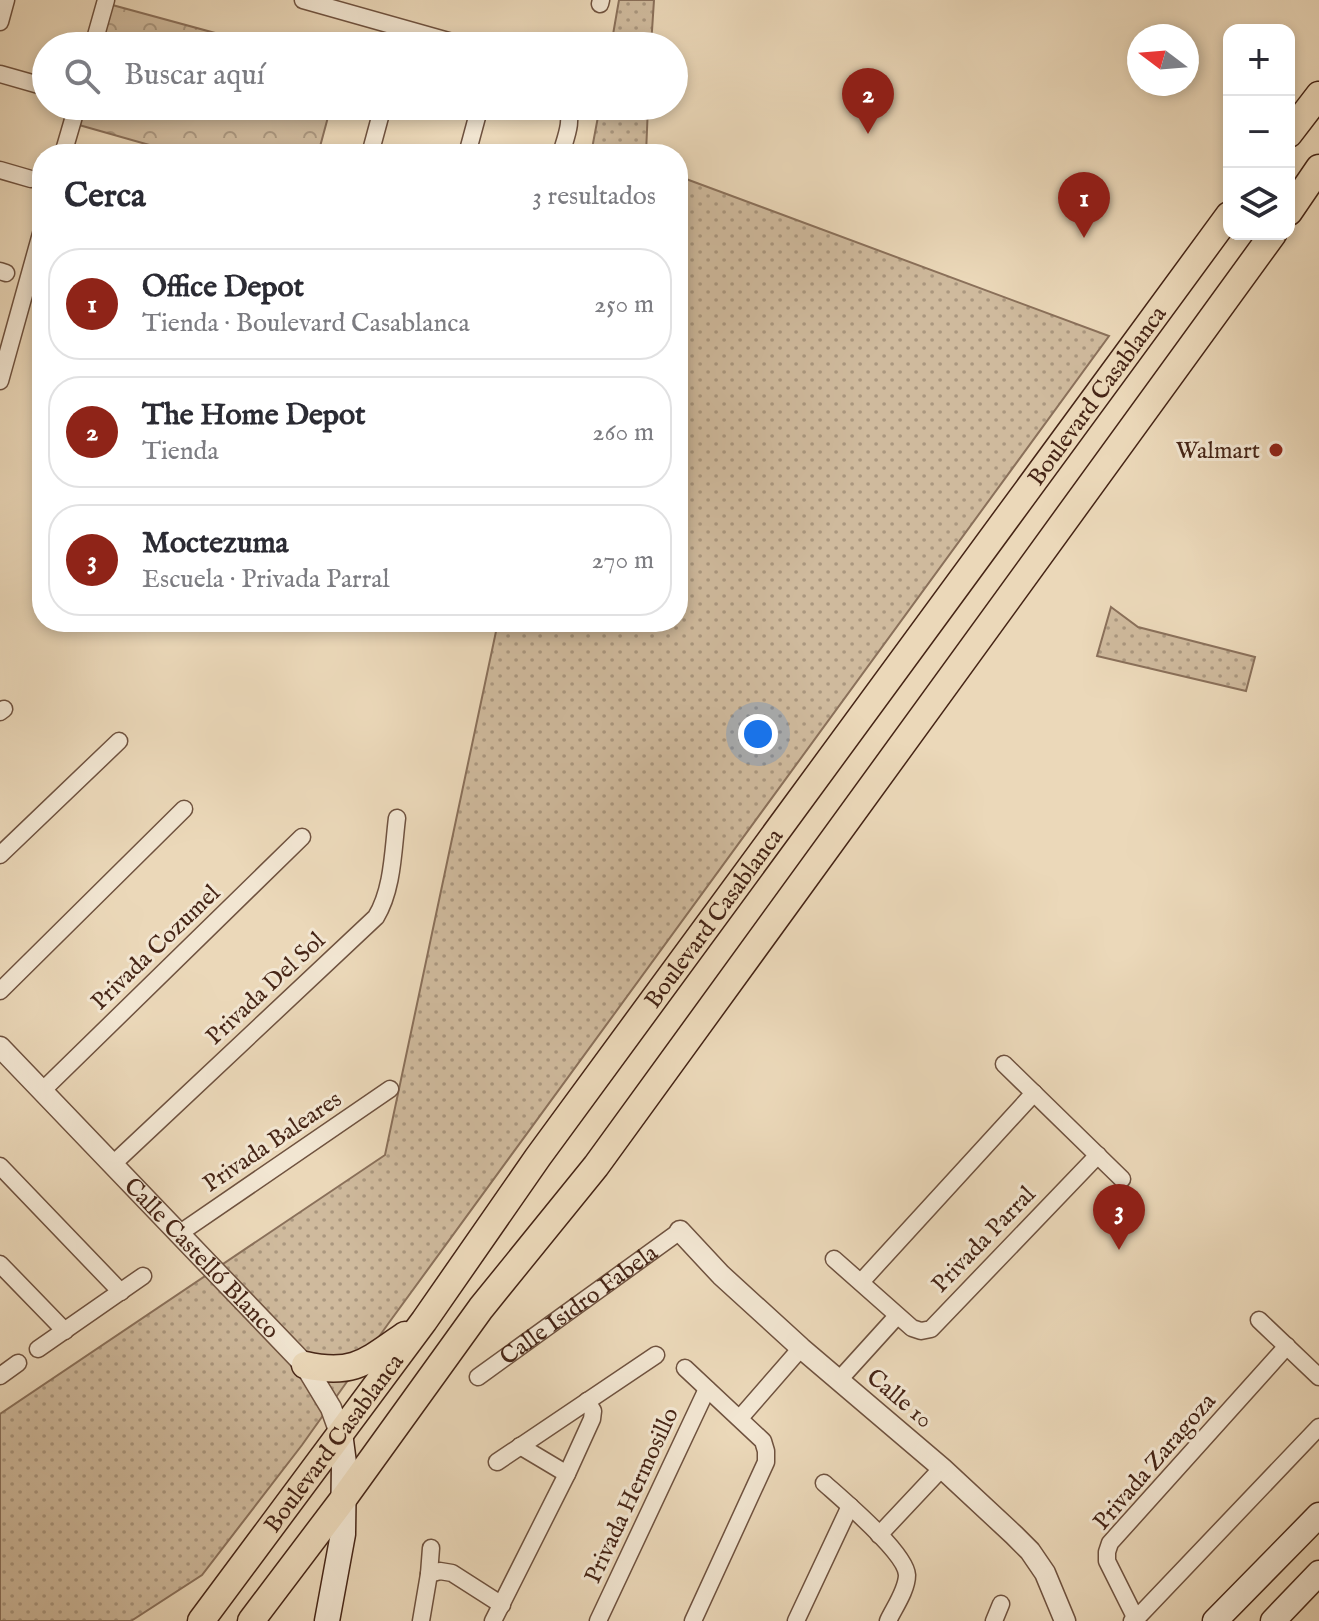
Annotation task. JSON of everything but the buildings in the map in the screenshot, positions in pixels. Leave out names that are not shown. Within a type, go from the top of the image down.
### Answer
[{"type":"main road","points":[[1295,126],[1319,95]]},
{"type":"main road","points":[[1295,203],[1319,168]]},
{"type":"main road","name":"Boulevard Casablanca","points":[[201,1621],[424,1321],[538,1157],[1223,223]]},
{"type":"main road","name":"Boulevard Casablanca","points":[[251,1621],[481,1308],[596,1166],[1269,240]]},
{"type":"main road","points":[[305,1365],[325,1370],[351,1368],[365,1363],[424,1321]]},
{"type":"main road","name":"Calle Castelló Blanco","points":[[340,1433],[344,1498]]},
{"type":"main road","points":[[327,1621],[343,1534],[344,1498]]},
{"type":"main road","points":[[1215,1621],[1319,1515]]},
{"type":"main road","points":[[1273,1621],[1319,1573]]},
{"type":"street","points":[[0,22],[6,0]]},
{"type":"street","points":[[97,32],[106,0]]},
{"type":"street","points":[[303,0],[415,32]]},
{"type":"street","points":[[0,74],[32,83]]},
{"type":"street","points":[[66,144],[73,120]]},
{"type":"street","points":[[373,144],[379,120]]},
{"type":"street","points":[[470,144],[476,120]]},
{"type":"street","points":[[564,144],[569,120]]},
{"type":"street","points":[[0,170],[31,179]]},
{"type":"street","points":[[0,381],[32,266]]},
{"type":"street","points":[[0,855],[119,741]]},
{"type":"street","points":[[0,991],[184,809]]},
{"type":"street","name":"Privada Del Sol","points":[[113,1164],[376,917],[387,891],[397,818]]},
{"type":"street","name":"Privada Cozumel","points":[[42,1091],[302,837]]},
{"type":"street","name":"Calle Castelló Blanco","points":[[0,1047],[305,1365],[331,1408],[340,1433]]},
{"type":"street","points":[[1004,1064],[1122,1179]]},
{"type":"street","name":"Privada Baleares","points":[[180,1233],[390,1089]]},
{"type":"street","points":[[861,1282],[1034,1093]]},
{"type":"street","name":"Privada Parral","points":[[834,1259],[912,1328],[921,1331],[931,1329],[1098,1155]]},
{"type":"street","points":[[0,1166],[121,1292]]},
{"type":"street","name":"Calle 10","points":[[680,1231],[721,1275],[942,1468],[1030,1551],[1045,1573],[1065,1621]]},
{"type":"street","name":"Calle Isidro Fabela","points":[[478,1377],[680,1231]]},
{"type":"street","points":[[0,1264],[65,1331]]},
{"type":"street","points":[[38,1349],[143,1276]]},
{"type":"street","points":[[839,1380],[897,1316]]},
{"type":"street","points":[[1259,1320],[1319,1377]]},
{"type":"street","name":"Privada Zaragoza","points":[[1287,1346],[1110,1543],[1107,1561],[1134,1620],[1319,1427]]},
{"type":"street","points":[[740,1418],[801,1348]]},
{"type":"street","points":[[497,1462],[656,1355]]},
{"type":"street","name":"Privada Hermosillo","points":[[685,1368],[763,1441],[766,1451],[766,1462],[693,1621]]},
{"type":"street","name":"Privada Hermosillo","points":[[598,1621],[707,1389]]},
{"type":"street","points":[[493,1621],[592,1419],[593,1411],[587,1401]]},
{"type":"street","points":[[520,1446],[567,1474]]},
{"type":"street","points":[[879,1535],[942,1468]]},
{"type":"street","points":[[824,1483],[903,1562],[907,1573],[906,1583],[888,1621]]},
{"type":"street","points":[[796,1621],[850,1506]]},
{"type":"street","points":[[421,1621],[431,1548]]},
{"type":"street","points":[[429,1574],[440,1571],[452,1573],[502,1605]]},
{"type":"street","points":[[994,1621],[1001,1604]]},
{"type":"green space","points":[[619,0],[654,0],[652,32],[613,32]]},
{"type":"green space","points":[[105,3],[212,32],[97,32]]},
{"type":"green space","points":[[73,120],[327,120],[321,144],[146,144],[72,123]]},
{"type":"green space","points":[[597,120],[647,120],[646,144],[593,144]]},
{"type":"green space","points":[[688,180],[1109,336],[302,1445],[202,1575],[131,1621],[0,1621],[0,1414],[385,1155],[496,632],[688,632]]},
{"type":"green space","points":[[1111,607],[1138,627],[1255,657],[1246,691],[1097,656]]},
{"type":"place","name":"The Home Depot","points":[[868,134]]},
{"type":"place","name":"Office Depot","points":[[1084,238]]},
{"type":"place","name":"Walmart","points":[[1276,450]]},
{"type":"place","name":"Moctezuma","points":[[1119,1250]]}]
